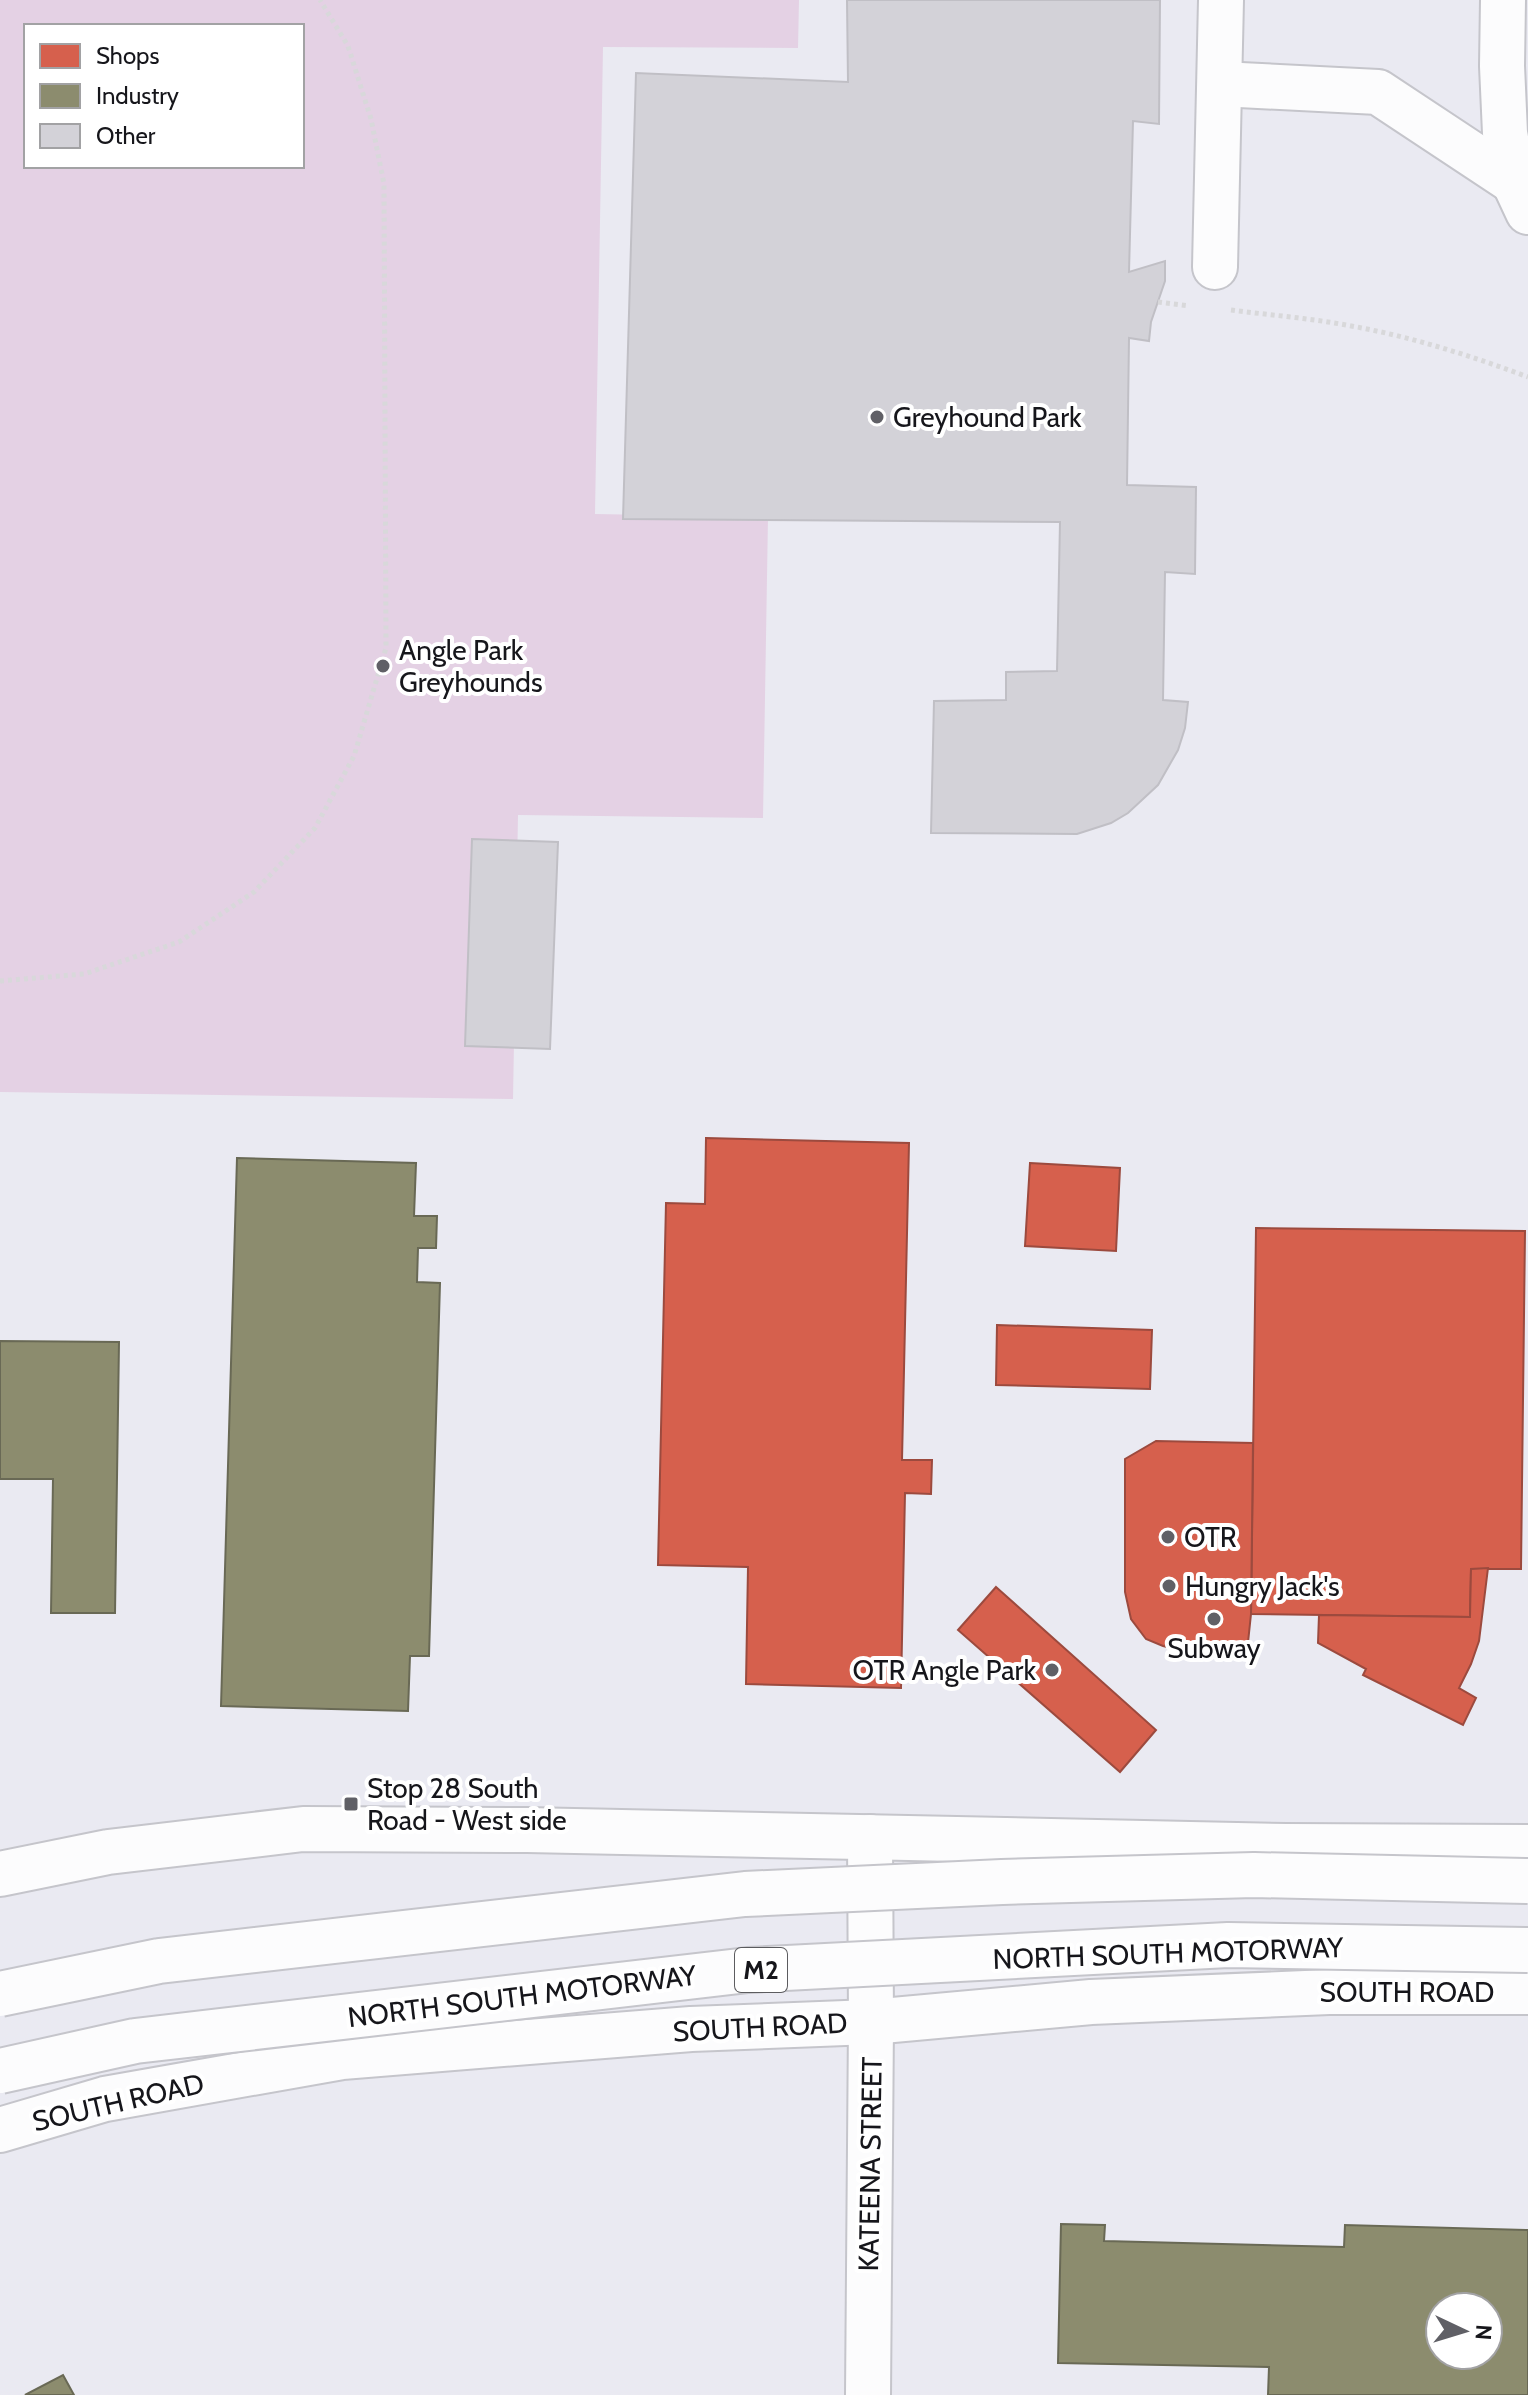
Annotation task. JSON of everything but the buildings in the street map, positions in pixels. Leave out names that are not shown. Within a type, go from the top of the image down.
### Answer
[{"type":"main road","points":[[1212,295],[1221,0]]},
{"type":"main road","points":[[1503,0],[1505,133],[1521,197]]},
{"type":"main road","points":[[1220,84],[1378,92],[1521,197]]},
{"type":"main road","points":[[0,1874],[108,1852],[303,1829],[527,1830],[1286,1846],[1528,1847]]},
{"type":"main road","name":"KATEENA STREET","points":[[868,2395],[870,1837]]},
{"type":"main road","points":[[0,1994],[159,1961],[745,1894],[1002,1882],[1254,1875],[1528,1881]]},
{"type":"main road","name":"NORTH SOUTH MOTORWAY","points":[[0,2071],[135,2041],[748,1970],[1228,1945],[1528,1950]]},
{"type":"main road","name":"SOUTH ROAD","points":[[0,2130],[105,2099],[342,2057],[691,2029],[871,2022],[1091,2002],[1329,1992],[1528,1992]]},
{"type":"path","points":[[0,981],[84,974],[179,942],[254,892],[315,828],[354,756],[386,648],[384,184],[371,119],[348,46],[320,0]]},
{"type":"path","points":[[1158,302],[1212,295],[1401,337],[1471,356],[1528,377]]},
{"type":"shaded area","name":"Angle Park Greyhounds","points":[[0,0],[799,0],[798,48],[603,47],[595,514],[768,517],[763,818],[518,815],[513,1099],[0,1092]]},
{"type":"place","name":"Greyhound Park","points":[[877,417]]},
{"type":"place","name":"Angle Park Greyhounds","points":[[383,666]]},
{"type":"place","name":"OTR","points":[[1168,1537]]},
{"type":"place","name":"Hungry Jack's","points":[[1169,1586]]},
{"type":"place","name":"Subway","points":[[1214,1619]]},
{"type":"place","name":"OTR Angle Park","points":[[1052,1670]]},
{"type":"place","name":"Stop 28 South Road - West side","points":[[351,1804]]}]
